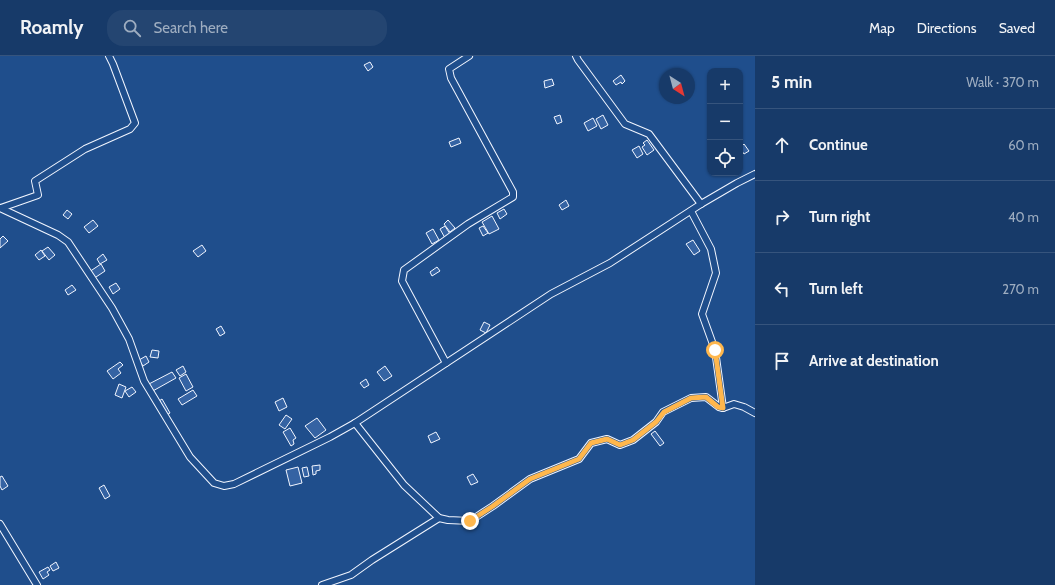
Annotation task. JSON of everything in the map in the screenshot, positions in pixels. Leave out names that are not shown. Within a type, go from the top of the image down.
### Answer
[{"type":"street","points":[[1,208],[38,195],[36,181],[85,149],[130,129],[135,123],[109,56]]},
{"type":"street","points":[[446,363],[402,281],[404,270],[468,224],[513,197],[513,192],[450,78],[449,69],[469,56]]},
{"type":"street","points":[[576,56],[602,95],[624,124],[649,134],[702,204]]},
{"type":"street","points":[[1,208],[58,235],[68,242],[112,308],[129,339],[144,381],[190,457],[214,483],[224,486],[234,484],[330,437],[551,294],[610,263],[702,204],[755,174]]},
{"type":"street","points":[[691,211],[711,250],[716,273],[702,314],[715,350],[723,408]]},
{"type":"street","points":[[322,585],[351,575],[439,518],[470,521],[530,479],[579,459],[591,443],[607,439],[620,445],[633,440],[656,422],[664,412],[691,398],[706,397],[718,407],[723,408],[734,404],[755,413]]},
{"type":"street","points":[[355,422],[404,485],[439,518]]},
{"type":"street","points":[[0,524],[37,585]]},
{"type":"building","points":[[370,62],[373,67],[368,71],[364,65]]},
{"type":"building","points":[[621,75],[625,81],[622,84],[621,82],[616,85],[613,81]]},
{"type":"building","points":[[552,79],[554,85],[545,88],[544,81]]},
{"type":"building","points":[[560,115],[562,122],[557,124],[554,117]]},
{"type":"building","points":[[603,115],[608,125],[601,129],[596,119]]},
{"type":"building","points":[[593,118],[597,126],[588,131],[584,123]]},
{"type":"building","points":[[459,138],[461,143],[451,147],[449,142]]},
{"type":"building","points":[[647,140],[654,150],[647,155],[642,147],[645,145],[643,143]]},
{"type":"building","points":[[744,144],[749,151],[744,154],[743,152]]},
{"type":"building","points":[[639,146],[643,154],[637,158],[632,150]]},
{"type":"building","points":[[566,200],[569,206],[562,210],[559,205]]},
{"type":"building","points":[[504,209],[507,214],[500,219],[497,213]]},
{"type":"building","points":[[67,210],[72,214],[68,219],[63,215]]},
{"type":"building","points":[[492,216],[499,229],[489,234],[482,222]]},
{"type":"building","points":[[93,220],[98,226],[89,233],[84,227]]},
{"type":"building","points":[[448,220],[455,228],[450,232],[444,224]]},
{"type":"building","points":[[445,226],[450,234],[445,238],[440,229]]},
{"type":"building","points":[[483,226],[488,233],[483,236],[479,228]]},
{"type":"building","points":[[433,229],[439,240],[432,244],[426,233]]},
{"type":"building","points":[[3,236],[8,241],[0,248],[0,239]]},
{"type":"building","points":[[693,240],[700,251],[694,255],[686,244]]},
{"type":"building","points":[[202,245],[206,251],[198,257],[193,251]]},
{"type":"building","points":[[48,247],[55,255],[49,260],[42,251]]},
{"type":"building","points":[[41,250],[45,256],[39,260],[35,255]]},
{"type":"building","points":[[103,254],[107,260],[100,264],[97,259]]},
{"type":"building","points":[[101,264],[105,271],[90,281],[86,274]]},
{"type":"building","points":[[437,267],[440,271],[432,276],[430,272]]},
{"type":"building","points":[[116,283],[120,289],[113,294],[109,287]]},
{"type":"building","points":[[72,285],[76,290],[68,295],[65,290]]},
{"type":"building","points":[[484,322],[490,325],[486,333],[480,330]]},
{"type":"building","points":[[221,326],[225,333],[220,336],[216,329]]},
{"type":"building","points":[[152,350],[159,351],[158,358],[150,357]]},
{"type":"building","points":[[146,356],[149,362],[143,366],[139,360]]},
{"type":"building","points":[[120,362],[123,365],[118,369],[121,373],[113,379],[107,371]]},
{"type":"building","points":[[183,366],[186,372],[180,376],[176,370]]},
{"type":"building","points":[[385,366],[392,376],[384,381],[377,372]]},
{"type":"building","points":[[172,372],[176,378],[151,392],[147,385]]},
{"type":"building","points":[[186,374],[193,387],[186,391],[179,378]]},
{"type":"building","points":[[366,379],[369,385],[364,388],[360,383]]},
{"type":"building","points":[[119,384],[126,387],[122,398],[115,395]]},
{"type":"building","points":[[132,387],[136,392],[129,397],[125,391]]},
{"type":"building","points":[[193,390],[197,396],[182,405],[178,399]]},
{"type":"building","points":[[283,398],[287,407],[279,411],[275,402]]},
{"type":"building","points":[[162,399],[170,413],[163,417],[156,403]]},
{"type":"building","points":[[286,415],[292,419],[285,429],[279,425]]},
{"type":"building","points":[[317,418],[326,430],[315,438],[305,426]]},
{"type":"building","points":[[290,428],[296,438],[293,440],[294,444],[291,446],[283,432]]},
{"type":"building","points":[[655,431],[664,443],[660,446],[651,434]]},
{"type":"building","points":[[436,432],[440,439],[431,443],[428,436]]},
{"type":"building","points":[[320,465],[320,470],[316,471],[316,474],[313,475],[312,466]]},
{"type":"building","points":[[298,467],[302,483],[290,486],[286,470]]},
{"type":"building","points":[[307,467],[309,476],[304,477],[302,468]]},
{"type":"building","points":[[473,474],[478,482],[471,485],[467,477]]},
{"type":"building","points":[[2,476],[8,486],[2,490],[0,486],[0,477]]},
{"type":"building","points":[[104,485],[110,496],[105,499],[99,488]]},
{"type":"building","points":[[56,562],[59,568],[53,571],[50,566]]},
{"type":"building","points":[[48,567],[50,570],[47,572],[49,575],[43,579],[39,572]]},
{"type":"route","points":[[470,521],[530,479],[579,459],[591,443],[607,439],[620,445],[633,440],[656,422],[664,412],[691,398],[706,397],[718,407],[723,408],[715,350]]}]
